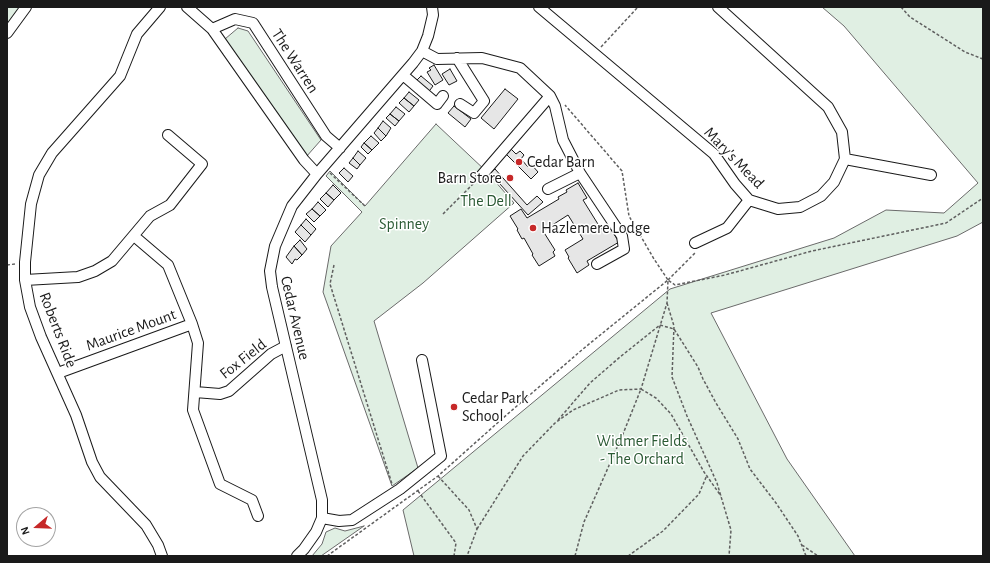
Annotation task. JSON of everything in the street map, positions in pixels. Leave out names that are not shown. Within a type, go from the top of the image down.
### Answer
[{"type":"street","points":[[7,33],[26,7]]},
{"type":"street","name":"Roberts Ride","points":[[160,7],[137,34],[120,76],[52,153],[39,175],[31,204],[25,262],[25,280],[33,314],[41,337],[76,416],[92,462],[100,477],[146,525],[162,556]]},
{"type":"street","points":[[187,7],[212,28],[304,160],[320,171]]},
{"type":"street","name":"Cedar Avenue","points":[[297,556],[316,532],[322,518],[322,500],[272,287],[270,271],[275,246],[292,206],[422,51],[428,36],[433,15],[432,7]]},
{"type":"street","name":"Mary's Mead","points":[[539,7],[596,53],[714,154],[735,184],[749,200],[778,209],[800,207],[821,196],[834,182],[845,159]]},
{"type":"street","points":[[718,7],[828,107],[842,132],[845,159],[931,175]]},
{"type":"street","name":"The Warren","points":[[212,28],[235,20],[253,23],[326,136],[340,148]]},
{"type":"street","points":[[422,51],[437,59],[482,58],[520,68],[550,96],[555,106],[563,140],[580,173],[622,236],[624,249],[597,264]]},
{"type":"street","points":[[457,58],[484,101],[474,113],[460,104]]},
{"type":"street","points":[[402,75],[437,104],[443,96]]},
{"type":"street","points":[[481,176],[550,96]]},
{"type":"street","points":[[25,280],[78,277],[95,271],[112,261],[150,216],[170,205],[205,166],[168,135]]},
{"type":"street","points":[[548,189],[580,173]]},
{"type":"street","points":[[695,243],[727,228],[749,200]]},
{"type":"street","points":[[134,236],[168,265],[192,324],[198,343],[193,410],[220,484],[252,500],[258,516]]},
{"type":"street","name":"Maurice Mount","points":[[58,373],[192,324]]},
{"type":"street","name":"Fox Field","points":[[195,392],[220,394],[229,391],[271,354],[286,346]]},
{"type":"street","points":[[322,518],[339,521],[352,520],[400,489],[441,456],[422,360]]},
{"type":"path","points":[[596,53],[638,7]]},
{"type":"path","points":[[901,7],[910,17],[965,52],[983,59]]},
{"type":"path","points":[[550,96],[561,101],[622,171],[629,216],[654,259],[668,280],[675,285],[725,275],[812,250],[946,223],[983,198]]},
{"type":"path","points":[[320,171],[365,206]]},
{"type":"path","points":[[443,214],[481,176]]},
{"type":"path","points":[[327,556],[438,476],[583,349],[668,280],[696,252],[695,243]]},
{"type":"path","points":[[334,265],[330,284],[392,486]]},
{"type":"path","points":[[575,556],[584,522],[641,389],[667,303],[668,280]]},
{"type":"path","points":[[667,303],[674,326],[672,377],[687,416],[718,483],[730,530],[729,556]]},
{"type":"path","points":[[660,325],[674,329],[698,367],[703,380],[738,439],[750,469],[776,503],[798,536],[806,556]]},
{"type":"path","points":[[468,556],[477,529],[523,456],[555,423],[590,383],[660,325]]},
{"type":"path","points":[[555,423],[573,410],[619,390],[641,389],[656,398],[671,414],[721,496]]},
{"type":"path","points":[[628,556],[663,531],[694,500],[707,475]]},
{"type":"path","points":[[438,476],[468,510],[477,529]]},
{"type":"path","points":[[418,491],[456,543],[454,556]]},
{"type":"path","points":[[802,545],[818,556]]},
{"type":"green space","points":[[7,7],[22,7],[7,27]]},
{"type":"green space","name":"Widmer Fields - The Orchard","points":[[822,7],[983,7],[983,222],[957,236],[711,313],[787,459],[855,556],[414,556],[403,510],[670,289],[834,238],[886,210],[944,213],[978,183],[844,26]]},
{"type":"green space","points":[[238,28],[248,31],[321,140],[306,157],[225,39]]},
{"type":"green space","points":[[436,124],[487,172],[514,203],[423,283],[374,321],[418,468],[392,486],[323,292],[331,246],[362,212],[326,176],[330,171],[365,206]]},
{"type":"green space","points":[[364,526],[321,556],[312,556],[322,544],[326,532],[335,528],[345,531]]},
{"type":"building","points":[[434,65],[443,80],[435,85],[427,72],[431,70],[429,68]]},
{"type":"building","points":[[450,69],[457,81],[449,85],[442,74]]},
{"type":"building","points":[[421,76],[433,86],[427,94],[414,83]]},
{"type":"building","points":[[505,89],[518,99],[494,129],[481,118]]},
{"type":"building","points":[[409,92],[419,100],[414,106],[404,98]]},
{"type":"building","points":[[404,98],[414,106],[409,112],[399,103]]},
{"type":"building","points":[[454,106],[471,119],[465,127],[448,113]]},
{"type":"building","points":[[396,107],[405,114],[399,121],[390,114]]},
{"type":"building","points":[[390,114],[399,121],[395,126],[386,118]]},
{"type":"building","points":[[383,121],[391,128],[386,136],[378,128]]},
{"type":"building","points":[[378,128],[386,136],[381,141],[374,133]]},
{"type":"building","points":[[371,136],[379,143],[372,150],[364,143]]},
{"type":"building","points":[[364,143],[372,150],[368,154],[361,147]]},
{"type":"building","name":"Cedar Barn","points":[[508,146],[516,154],[520,151],[524,155],[521,159],[528,167],[531,164],[538,172],[531,179],[503,151]]},
{"type":"building","points":[[358,151],[366,158],[360,165],[353,158]]},
{"type":"building","points":[[353,158],[360,165],[357,169],[349,163]]},
{"type":"building","points":[[344,168],[353,176],[348,182],[339,173]]},
{"type":"building","points":[[495,169],[527,205],[537,196],[543,202],[528,215],[490,173]]},
{"type":"building","name":"Hazlemere Lodge","points":[[578,183],[587,198],[583,200],[601,229],[608,225],[619,242],[587,261],[589,265],[577,273],[565,250],[583,239],[568,215],[543,231],[555,250],[553,252],[555,256],[539,266],[510,216],[521,209],[527,218],[559,199],[558,197],[567,192],[566,190]]},
{"type":"building","points":[[333,185],[341,193],[334,200],[326,193]]},
{"type":"building","points":[[326,193],[334,200],[328,207],[320,199]]},
{"type":"building","points":[[318,202],[326,210],[320,216],[312,209]]},
{"type":"building","points":[[312,209],[320,216],[314,222],[306,214]]},
{"type":"building","points":[[306,219],[316,229],[311,235],[301,225]]},
{"type":"building","points":[[301,225],[311,235],[305,242],[295,232]]},
{"type":"building","points":[[300,240],[307,249],[302,255],[294,246]]},
{"type":"building","points":[[294,246],[302,255],[297,260],[295,259],[292,264],[286,257]]},
{"type":"place","name":"Cedar Barn","points":[[519,162]]},
{"type":"place","name":"Barn Store","points":[[510,178]]},
{"type":"place","name":"Hazlemere Lodge","points":[[533,228]]},
{"type":"place","name":"Cedar Park School","points":[[454,407]]},
{"type":"park label","name":"The Dell","points":[[486,201]]},
{"type":"park label","name":"Spinney","points":[[404,224]]}]
